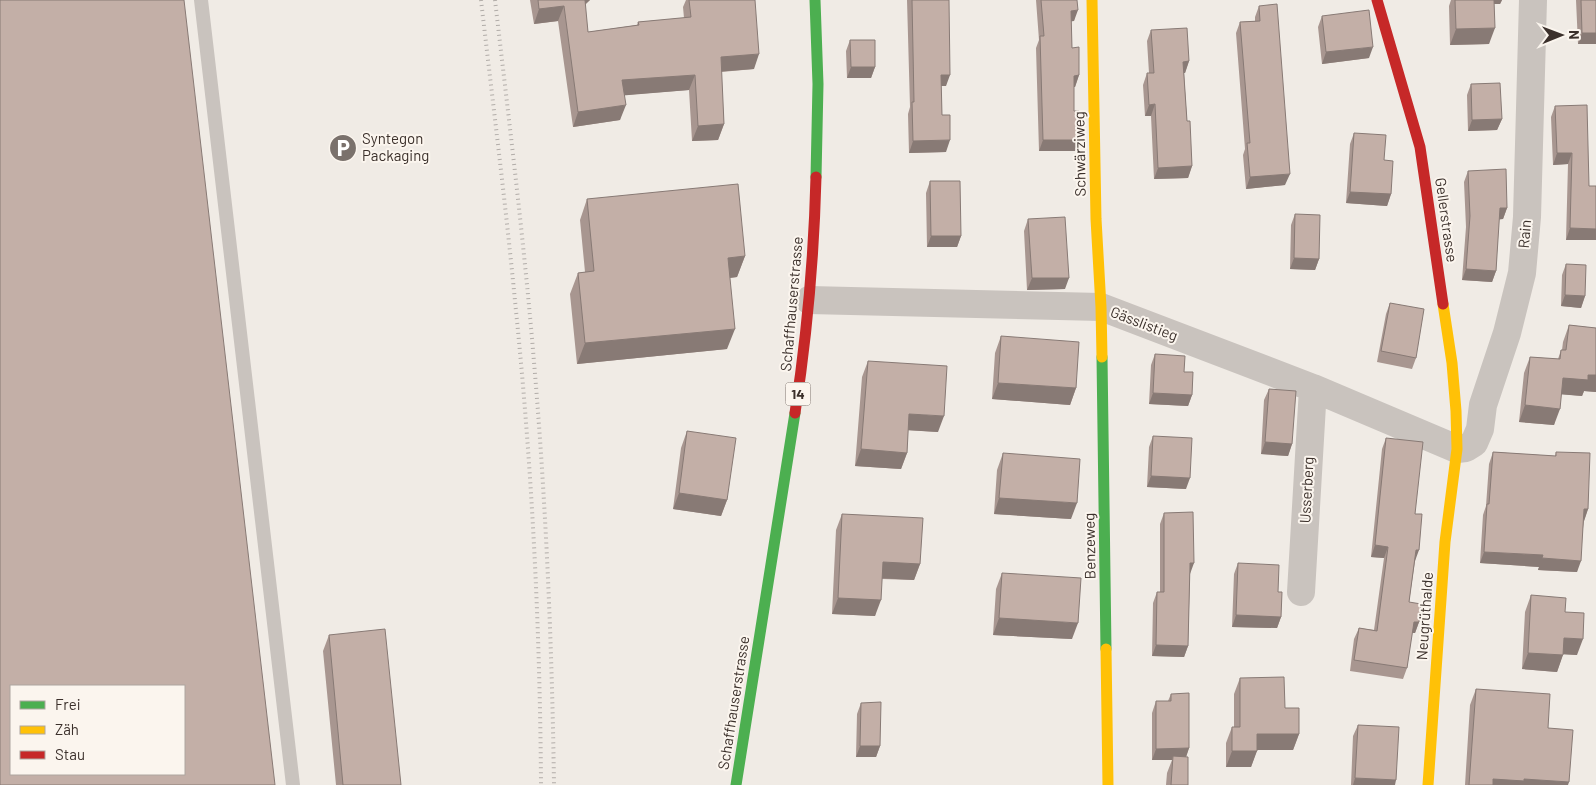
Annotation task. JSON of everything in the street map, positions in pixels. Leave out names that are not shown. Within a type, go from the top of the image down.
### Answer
[{"type":"street","name":"Schaffhauserstrasse","points":[[736,785],[803,362],[814,225],[818,84],[815,0]]},
{"type":"street","name":"Schwärziweg","points":[[1092,0],[1096,219],[1101,308]]},
{"type":"street","name":"Gellerstrasse","points":[[1377,0],[1420,147],[1452,363],[1457,449]]},
{"type":"street","name":"Rain","points":[[1457,449],[1466,448],[1474,443],[1480,429],[1483,405],[1507,333],[1522,273],[1527,216],[1533,0]]},
{"type":"street","name":"Gässlistieg","points":[[809,300],[1101,308],[1313,388],[1457,449]]},
{"type":"street","name":"Benzeweg","points":[[1101,308],[1108,785]]},
{"type":"street","name":"Usserberg","points":[[1301,592],[1313,388]]},
{"type":"street","name":"Neugrüthalde","points":[[1428,785],[1445,542],[1457,449]]},
{"type":"lane","points":[[201,0],[293,785]]},
{"type":"building","points":[[0,0],[184,0],[275,785],[0,785]]},
{"type":"building","points":[[538,0],[585,0],[588,32],[639,25],[638,22],[691,17],[689,0],[755,0],[759,54],[721,57],[724,124],[698,126],[695,75],[622,80],[626,105],[578,112],[564,6],[539,9]]},
{"type":"building","points":[[912,0],[949,0],[950,75],[941,75],[942,115],[950,115],[950,140],[913,141]]},
{"type":"building","points":[[1041,0],[1077,0],[1078,10],[1071,11],[1072,48],[1079,47],[1079,75],[1074,76],[1074,111],[1079,111],[1079,140],[1043,140],[1040,36],[1044,36]]},
{"type":"building","points":[[1455,0],[1494,0],[1495,28],[1456,29]]},
{"type":"building","points":[[1581,0],[1596,0],[1596,33],[1582,33]]},
{"type":"building","points":[[1277,4],[1290,174],[1250,177],[1247,143],[1250,143],[1240,22],[1260,21],[1259,6]]},
{"type":"building","points":[[1369,10],[1373,47],[1326,52],[1322,16]]},
{"type":"building","points":[[1187,28],[1189,61],[1183,62],[1187,121],[1190,121],[1192,166],[1158,168],[1155,104],[1149,105],[1147,73],[1154,73],[1151,30]]},
{"type":"building","points":[[850,40],[875,40],[875,67],[851,67]]},
{"type":"building","points":[[1500,83],[1502,119],[1472,120],[1471,84]]},
{"type":"building","points":[[1587,105],[1589,186],[1596,186],[1596,229],[1570,228],[1572,153],[1557,153],[1555,106]]},
{"type":"building","points":[[1354,133],[1386,135],[1384,160],[1393,161],[1391,194],[1350,192]]},
{"type":"building","points":[[1506,169],[1507,208],[1500,208],[1496,271],[1466,269],[1470,216],[1468,171]]},
{"type":"building","points":[[930,181],[960,181],[961,236],[931,236]]},
{"type":"building","points":[[738,184],[745,256],[728,258],[735,329],[585,343],[578,273],[594,271],[587,199]]},
{"type":"building","points":[[1295,214],[1320,215],[1319,259],[1294,258]]},
{"type":"building","points":[[1065,217],[1069,278],[1032,278],[1028,219]]},
{"type":"building","points":[[1566,264],[1586,265],[1585,296],[1565,295]]},
{"type":"building","points":[[1390,303],[1424,309],[1416,358],[1381,351]]},
{"type":"building","points":[[1569,325],[1596,328],[1596,375],[1588,375],[1588,380],[1563,378],[1560,409],[1525,405],[1530,357],[1560,359],[1561,350],[1566,350]]},
{"type":"building","points":[[1001,336],[1079,342],[1076,388],[998,383]]},
{"type":"building","points":[[1155,354],[1185,356],[1184,372],[1193,372],[1192,395],[1153,393]]},
{"type":"building","points":[[868,361],[947,366],[944,416],[909,414],[907,453],[861,449]]},
{"type":"building","points":[[1269,389],[1296,391],[1292,444],[1265,442]]},
{"type":"building","points":[[687,431],[736,438],[727,500],[679,493]]},
{"type":"building","points":[[1153,436],[1192,438],[1190,478],[1151,476]]},
{"type":"building","points":[[1386,438],[1423,442],[1415,514],[1422,514],[1419,550],[1416,550],[1409,602],[1421,604],[1419,622],[1414,622],[1407,668],[1354,660],[1359,628],[1377,631],[1388,547],[1375,545]]},
{"type":"building","points":[[1493,452],[1556,456],[1556,452],[1590,453],[1588,509],[1584,509],[1581,561],[1542,558],[1543,555],[1484,552]]},
{"type":"building","points":[[1003,453],[1080,459],[1077,503],[999,498]]},
{"type":"building","points":[[1193,512],[1194,563],[1190,563],[1188,646],[1156,645],[1157,592],[1164,592],[1164,513]]},
{"type":"building","points":[[842,514],[923,518],[920,564],[883,562],[881,600],[838,598]]},
{"type":"building","points":[[1238,563],[1279,565],[1278,592],[1282,592],[1281,617],[1236,615]]},
{"type":"building","points":[[1002,573],[1081,578],[1078,623],[999,618]]},
{"type":"building","points":[[1531,595],[1566,598],[1565,612],[1584,613],[1583,639],[1564,638],[1563,655],[1528,653]]},
{"type":"building","points":[[385,629],[401,785],[343,785],[329,635]]},
{"type":"building","points":[[1284,677],[1285,708],[1299,708],[1299,734],[1257,734],[1257,751],[1232,751],[1232,727],[1240,727],[1240,678]]},
{"type":"building","points":[[1476,689],[1550,694],[1548,728],[1573,730],[1569,782],[1493,779],[1493,785],[1469,785]]},
{"type":"building","points":[[1189,693],[1189,748],[1156,749],[1156,701],[1171,701],[1171,694]]},
{"type":"building","points":[[881,702],[880,746],[860,746],[861,703]]},
{"type":"building","points":[[1358,725],[1399,727],[1396,780],[1355,778]]},
{"type":"building","points":[[1173,756],[1188,757],[1188,785],[1171,785]]},
{"type":"railway","points":[[481,0],[508,233],[527,429],[537,607],[541,785]]},
{"type":"railway","points":[[495,0],[521,226],[542,468],[552,679],[554,785]]},
{"type":"traffic: fast","points":[[815,0],[818,84],[816,177]]},
{"type":"traffic: fast","points":[[1102,357],[1106,649]]},
{"type":"traffic: fast","points":[[736,785],[795,413]]},
{"type":"traffic: slow","points":[[1092,0],[1096,219],[1102,357]]},
{"type":"traffic: slow","points":[[1428,785],[1445,542],[1457,449],[1452,363],[1443,304]]},
{"type":"traffic: slow","points":[[1106,649],[1108,785]]},
{"type":"traffic: jam","points":[[1377,0],[1420,147],[1443,304]]},
{"type":"traffic: jam","points":[[795,413],[809,295],[816,177]]},
{"type":"place","name":"Syntegon Packaging","points":[[343,148]]}]
